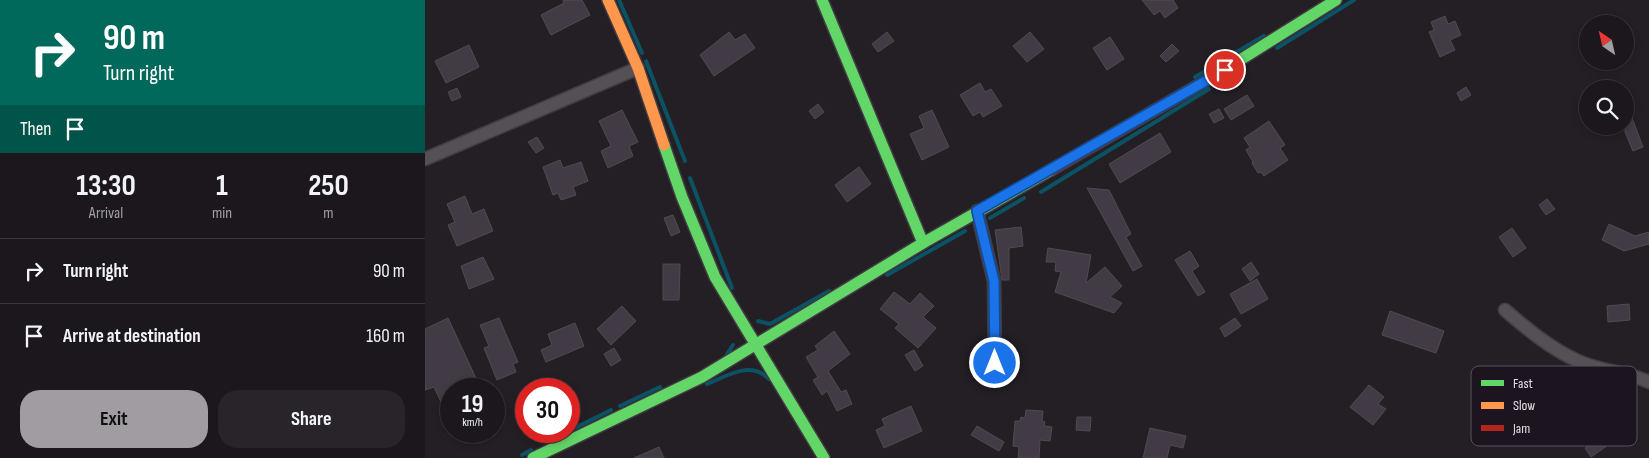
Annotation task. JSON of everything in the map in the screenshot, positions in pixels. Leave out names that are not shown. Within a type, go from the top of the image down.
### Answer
[{"type":"street","points":[[607,0],[638,68],[683,198],[715,278],[758,345],[824,458]]},
{"type":"street","points":[[823,0],[923,243]]},
{"type":"street","points":[[533,458],[701,377],[758,345],[977,211],[1217,75],[1336,0]]},
{"type":"street","points":[[425,159],[638,68]]},
{"type":"street","points":[[977,211],[994,281],[995,363]]},
{"type":"street","points":[[1505,310],[1535,336],[1578,361],[1594,366]]},
{"type":"street","points":[[1637,378],[1649,382]]},
{"type":"building","points":[[563,0],[582,0],[590,15],[551,35],[541,15],[564,3]]},
{"type":"building","points":[[1142,0],[1173,0],[1178,8],[1165,18],[1160,11],[1154,15]]},
{"type":"building","points":[[1445,16],[1448,24],[1455,21],[1461,35],[1450,40],[1455,50],[1440,57],[1429,32],[1434,30],[1431,22]]},
{"type":"building","points":[[729,32],[735,40],[745,34],[755,48],[714,76],[700,55]]},
{"type":"building","points":[[887,32],[894,41],[878,52],[872,44]]},
{"type":"building","points":[[1030,32],[1044,49],[1027,62],[1013,46]]},
{"type":"building","points":[[1110,37],[1124,59],[1107,70],[1093,48]]},
{"type":"building","points":[[1172,44],[1179,51],[1166,62],[1160,56]]},
{"type":"building","points":[[469,45],[479,67],[446,83],[435,61]]},
{"type":"building","points":[[980,83],[985,92],[991,89],[1002,106],[983,117],[980,112],[973,116],[960,95]]},
{"type":"building","points":[[1466,87],[1471,95],[1461,101],[1457,93]]},
{"type":"building","points":[[457,88],[461,97],[452,101],[448,92]]},
{"type":"building","points":[[1247,95],[1254,106],[1231,120],[1224,109]]},
{"type":"building","points":[[818,104],[824,112],[815,119],[809,111]]},
{"type":"building","points":[[1219,109],[1224,118],[1214,123],[1209,114]]},
{"type":"building","points":[[622,110],[638,142],[629,146],[633,156],[608,168],[601,151],[611,146],[599,121]]},
{"type":"building","points":[[932,110],[949,147],[922,160],[910,134],[924,128],[919,116]]},
{"type":"building","points":[[1269,121],[1285,145],[1280,148],[1288,160],[1264,176],[1261,172],[1258,173],[1252,163],[1246,150],[1250,147],[1244,138]]},
{"type":"building","points":[[1634,123],[1643,147],[1633,151],[1626,135],[1634,135]]},
{"type":"building","points":[[1160,133],[1171,152],[1120,183],[1109,164]]},
{"type":"building","points":[[537,137],[544,148],[536,153],[528,142]]},
{"type":"building","points":[[560,160],[563,168],[581,162],[588,181],[573,187],[576,195],[561,200],[558,193],[553,195],[543,167]]},
{"type":"building","points":[[859,167],[871,184],[847,202],[835,185]]},
{"type":"building","points":[[1087,188],[1109,190],[1131,234],[1126,237],[1142,266],[1133,271]]},
{"type":"building","points":[[465,196],[472,214],[484,209],[493,231],[457,246],[448,225],[455,222],[447,204]]},
{"type":"building","points":[[1547,199],[1555,209],[1546,215],[1539,205]]},
{"type":"building","points":[[673,215],[680,232],[671,236],[664,218]]},
{"type":"building","points":[[1609,224],[1635,236],[1649,232],[1649,244],[1624,251],[1602,240]]},
{"type":"building","points":[[1021,227],[1023,246],[1009,248],[1009,280],[1002,280],[995,230]]},
{"type":"building","points":[[1512,228],[1526,248],[1513,257],[1499,237]]},
{"type":"building","points":[[1048,248],[1091,255],[1086,283],[1105,267],[1122,286],[1110,297],[1122,303],[1114,313],[1055,292],[1061,272],[1055,271],[1056,262],[1046,262]]},
{"type":"building","points":[[1190,251],[1199,266],[1192,271],[1205,292],[1198,296],[1175,260]]},
{"type":"building","points":[[483,257],[494,279],[469,289],[461,266]]},
{"type":"building","points":[[1251,262],[1259,274],[1250,281],[1242,269]]},
{"type":"building","points":[[663,264],[680,264],[679,300],[663,300]]},
{"type":"building","points":[[1257,279],[1268,299],[1241,314],[1230,294]]},
{"type":"building","points":[[894,292],[910,304],[920,293],[934,306],[923,317],[936,328],[918,348],[895,328],[899,324],[880,309]]},
{"type":"building","points":[[1629,304],[1630,320],[1608,322],[1607,306]]},
{"type":"building","points":[[622,306],[636,321],[611,345],[597,329]]},
{"type":"building","points":[[1390,311],[1444,331],[1436,353],[1382,335]]},
{"type":"building","points":[[448,318],[476,378],[440,378],[440,400],[434,387],[425,390],[425,329]]},
{"type":"building","points":[[499,318],[518,362],[513,364],[516,372],[502,378],[496,378],[484,348],[489,346],[480,325]]},
{"type":"building","points":[[1235,318],[1241,326],[1225,337],[1220,328]]},
{"type":"building","points":[[575,323],[584,346],[546,362],[541,350],[552,345],[548,334]]},
{"type":"building","points":[[834,331],[850,354],[828,371],[841,392],[846,390],[852,404],[837,411],[827,391],[822,395],[813,380],[818,377],[806,357],[818,350],[815,346]]},
{"type":"building","points":[[614,348],[621,360],[611,366],[604,354]]},
{"type":"building","points":[[914,350],[923,366],[915,371],[905,355]]},
{"type":"building","points":[[1369,385],[1384,397],[1378,404],[1386,409],[1373,425],[1350,407]]},
{"type":"building","points":[[911,406],[922,431],[884,448],[876,430],[885,426],[882,419]]},
{"type":"building","points":[[1026,410],[1043,411],[1042,421],[1045,422],[1044,426],[1052,427],[1050,441],[1040,440],[1039,458],[1018,458],[1019,447],[1013,446],[1015,421],[1020,421],[1021,417],[1025,418]]},
{"type":"building","points":[[1077,417],[1091,417],[1090,431],[1076,430]]},
{"type":"building","points":[[977,426],[1004,442],[999,451],[971,435]]},
{"type":"building","points":[[1150,428],[1186,436],[1183,448],[1170,445],[1167,458],[1143,458]]},
{"type":"building","points":[[1588,446],[1607,446],[1591,457],[1585,448]]},
{"type":"building","points":[[659,447],[664,458],[634,458]]},
{"type":"waterway","points":[[619,0],[642,53]]},
{"type":"waterway","points":[[1277,48],[1354,0]]},
{"type":"waterway","points":[[1233,54],[1264,36]]},
{"type":"waterway","points":[[646,61],[685,161]]},
{"type":"waterway","points":[[1195,77],[1221,62]]},
{"type":"waterway","points":[[1041,192],[1209,89]]},
{"type":"waterway","points":[[690,178],[732,288]]},
{"type":"waterway","points":[[990,218],[1024,198]]},
{"type":"waterway","points":[[887,275],[965,231]]},
{"type":"waterway","points":[[758,321],[770,324],[829,291]]},
{"type":"waterway","points":[[727,354],[733,345]]},
{"type":"waterway","points":[[707,384],[738,371],[746,370],[762,373],[769,379]]},
{"type":"waterway","points":[[620,406],[660,387]]},
{"type":"waterway","points":[[580,426],[611,410]]},
{"type":"waterway","points":[[522,455],[531,450]]},
{"type":"traffic: fast","points":[[822,0],[923,243]]},
{"type":"traffic: fast","points":[[1216,75],[1336,0]]},
{"type":"traffic: fast","points":[[664,145],[682,197],[715,277],[824,458]]},
{"type":"traffic: fast","points":[[533,458],[702,377],[923,243],[1051,170]]},
{"type":"traffic: slow","points":[[608,0],[638,68],[664,145]]},
{"type":"traffic: jam","points":[[1051,170],[1216,75]]},
{"type":"route","points":[[995,363],[994,281],[977,211],[1225,70]]}]
